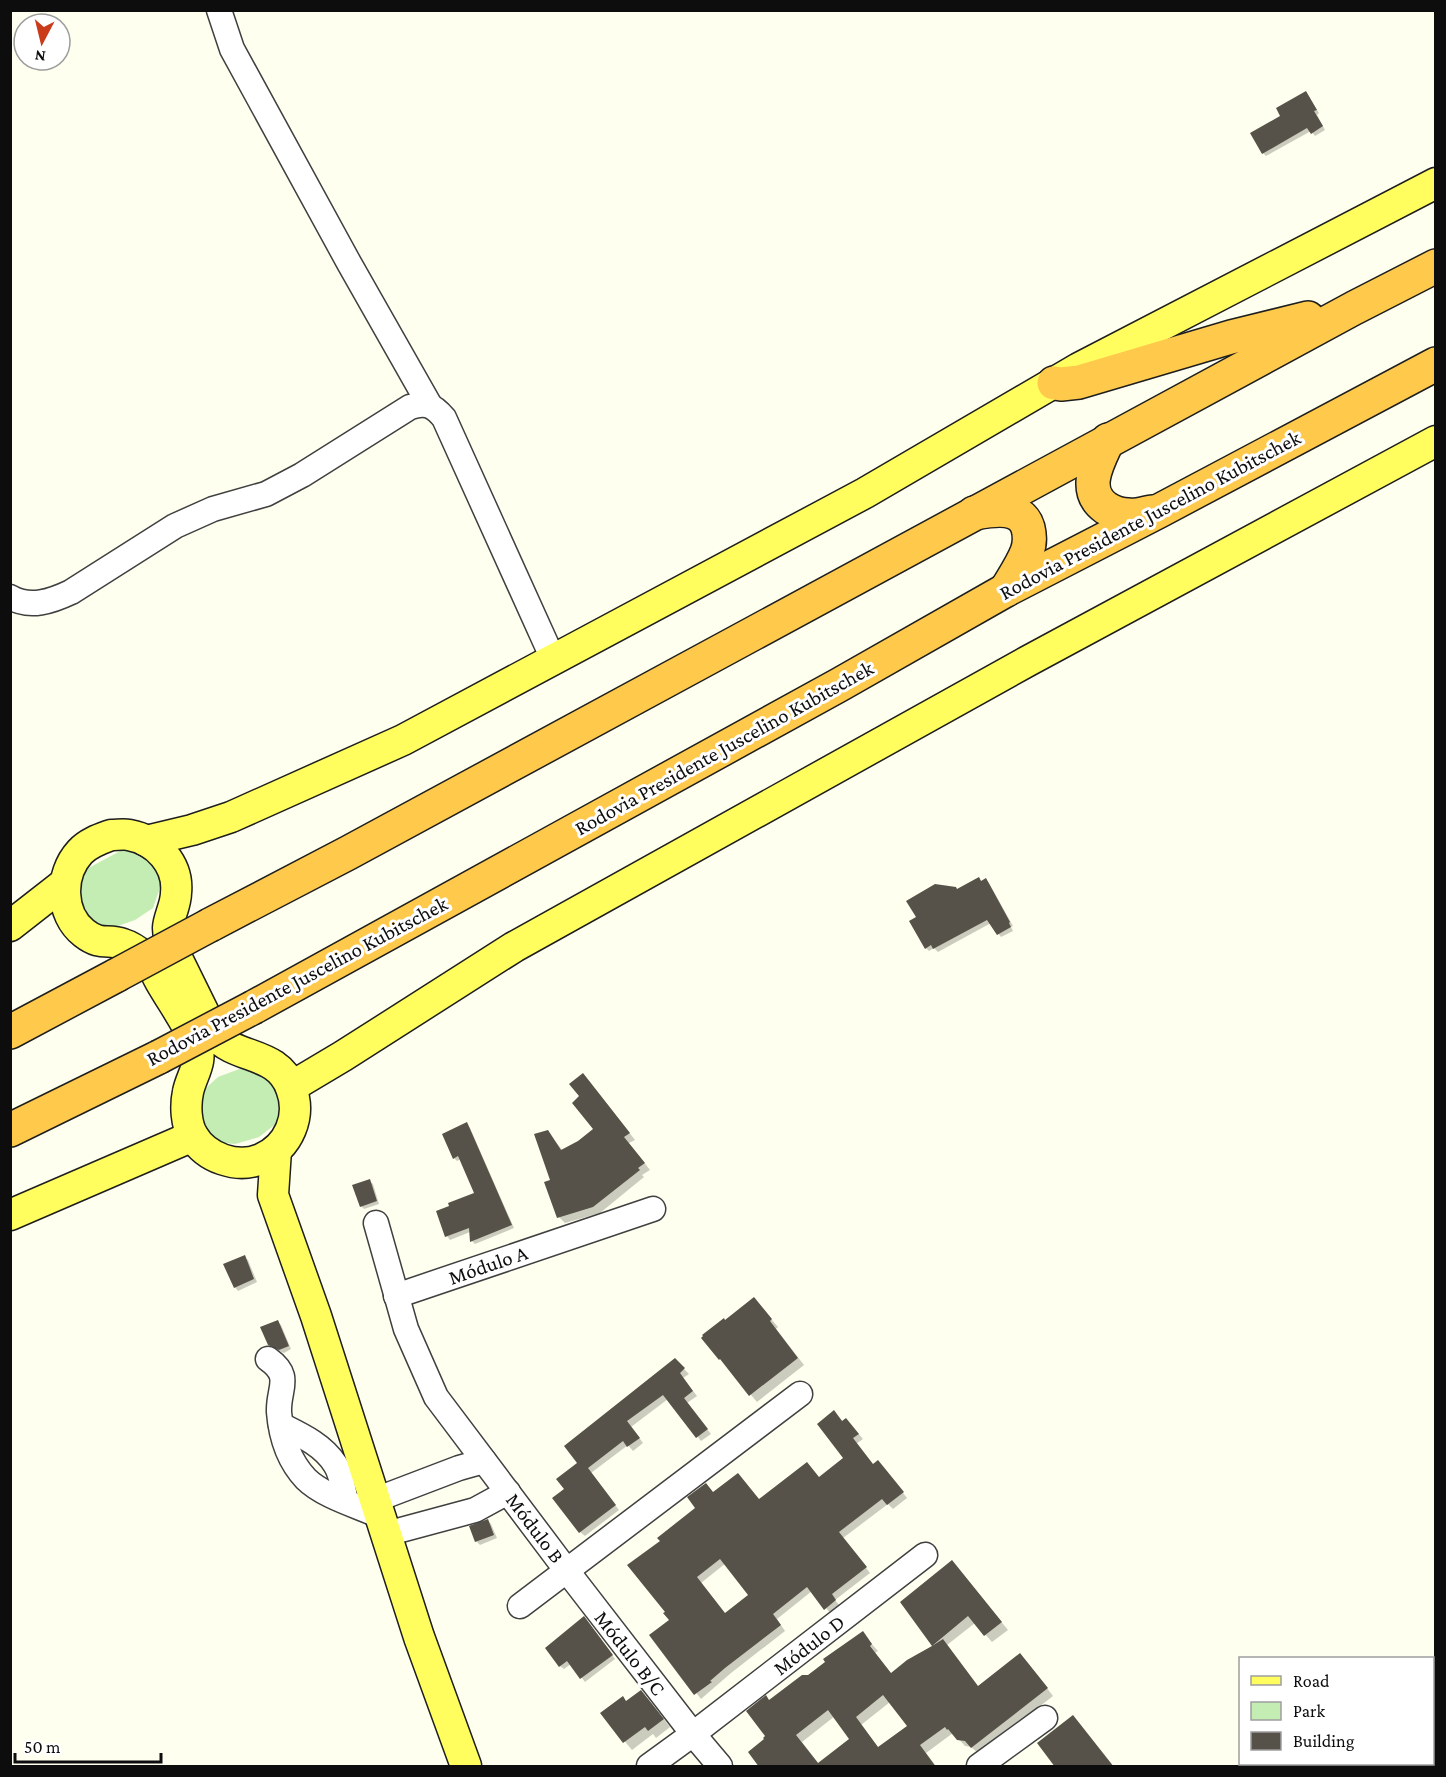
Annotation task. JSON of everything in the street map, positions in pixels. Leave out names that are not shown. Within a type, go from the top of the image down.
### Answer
[{"type":"highway","points":[[10,1032],[368,842],[1108,440],[1436,266]]},
{"type":"highway","points":[[1054,383],[1079,382],[1230,337],[1354,308]]},
{"type":"highway","name":"Rodovia Presidente Juscelino Kubitschek","points":[[10,1130],[159,1057],[254,1007],[839,686],[1006,590],[1159,512],[1436,364]]},
{"type":"highway","points":[[1108,440],[1094,474],[1093,488],[1098,502],[1111,512],[1129,515],[1159,512]]},
{"type":"highway","points":[[973,514],[1006,510],[1016,513],[1026,522],[1029,542],[1027,553],[1006,590]]},
{"type":"main road","points":[[146,841],[231,818],[403,740],[865,493],[1078,368],[1436,183]]},
{"type":"main road","points":[[291,1087],[363,1044],[514,947],[1028,661],[1436,441]]},
{"type":"main road","points":[[111,835],[129,835],[159,849],[175,875],[177,890],[168,927],[172,948],[215,1035],[231,1047],[270,1062],[282,1073],[291,1087],[295,1104],[294,1121],[287,1137],[276,1150],[260,1160],[242,1163],[222,1160],[206,1151],[193,1136],[187,1119],[188,1092],[198,1066],[198,1046],[147,959],[122,943],[99,942],[83,932],[72,918],[65,901],[65,883],[70,866],[80,852],[94,841],[111,835]]},
{"type":"main road","points":[[10,926],[65,883]]},
{"type":"main road","points":[[10,1215],[193,1136]]},
{"type":"main road","points":[[276,1150],[273,1195],[316,1317],[372,1513],[466,1767]]},
{"type":"main road","points":[[242,1163],[273,1195]]},
{"type":"street","points":[[219,10],[232,49],[429,404]]},
{"type":"street","points":[[10,597],[35,604],[53,600],[70,592],[176,526],[213,509],[266,494],[302,475],[410,407],[429,404],[436,408],[444,418],[553,659]]},
{"type":"street","name":"Módulo A","points":[[396,1296],[653,1209]]},
{"type":"street","points":[[376,1223],[396,1296]]},
{"type":"street","name":"Módulo B","points":[[396,1296],[406,1329],[436,1397],[567,1571],[800,1394]]},
{"type":"street","points":[[268,1359],[282,1373],[283,1383],[279,1409],[281,1425],[322,1449],[372,1513]]},
{"type":"street","points":[[372,1513],[459,1468],[484,1461]]},
{"type":"street","points":[[372,1513],[475,1510],[507,1492]]},
{"type":"street","name":"Módulo D","points":[[649,1767],[925,1555]]},
{"type":"street","points":[[520,1606],[567,1571]]},
{"type":"street","name":"Módulo B/C","points":[[567,1571],[720,1767]]},
{"type":"street","points":[[979,1767],[1045,1718]]},
{"type":"green space","points":[[136,848],[156,866],[161,885],[153,908],[135,920],[112,928],[96,926],[81,919],[79,878],[83,871],[122,850]]},
{"type":"green space","points":[[242,1068],[262,1069],[272,1073],[284,1107],[277,1123],[259,1137],[235,1144],[214,1142],[199,1130],[198,1104],[206,1088],[218,1077]]},
{"type":"building","points":[[1306,91],[1323,126],[1311,134],[1307,128],[1262,154],[1250,133],[1280,116],[1276,108]]},
{"type":"building","points":[[979,877],[981,881],[986,878],[1011,927],[997,935],[987,920],[933,949],[931,945],[925,949],[909,921],[916,917],[906,901],[935,884],[957,889]]},
{"type":"building","points":[[583,1073],[630,1133],[624,1137],[645,1163],[638,1168],[640,1170],[593,1207],[557,1218],[544,1182],[550,1180],[534,1134],[548,1130],[561,1150],[578,1141],[593,1129],[572,1103],[579,1096],[569,1084]]},
{"type":"building","points":[[467,1122],[512,1225],[470,1242],[469,1228],[445,1237],[436,1211],[449,1206],[448,1203],[474,1193],[458,1156],[453,1159],[442,1134]]},
{"type":"building","points":[[370,1179],[377,1201],[360,1207],[352,1185]]},
{"type":"building","points":[[245,1255],[254,1279],[234,1288],[223,1264]]},
{"type":"building","points":[[754,1297],[798,1358],[749,1396],[701,1338]]},
{"type":"building","points":[[278,1320],[289,1346],[279,1350],[268,1345],[260,1327]]},
{"type":"building","points":[[675,1358],[685,1368],[680,1373],[693,1391],[684,1398],[708,1429],[696,1438],[663,1395],[627,1421],[640,1438],[627,1447],[623,1441],[588,1468],[616,1505],[579,1533],[552,1498],[564,1489],[556,1479],[577,1463],[564,1446]]},
{"type":"building","points":[[834,1410],[842,1421],[846,1418],[859,1434],[853,1438],[873,1464],[878,1460],[904,1492],[887,1505],[882,1499],[839,1532],[867,1567],[832,1594],[836,1600],[824,1610],[807,1587],[773,1614],[781,1625],[694,1695],[649,1635],[669,1620],[627,1565],[660,1541],[657,1538],[695,1508],[687,1497],[706,1483],[713,1492],[738,1473],[759,1499],[807,1462],[819,1477],[843,1458],[817,1424]],"holes":[[[720,1559],[748,1595],[725,1613],[697,1577]]]},
{"type":"building","points":[[488,1519],[494,1535],[475,1542],[469,1526]]},
{"type":"building","points":[[952,1560],[1002,1622],[984,1636],[968,1616],[932,1646],[900,1602]]},
{"type":"building","points":[[584,1616],[613,1655],[580,1679],[567,1661],[559,1667],[545,1648]]},
{"type":"building","points":[[863,1631],[872,1644],[870,1646],[891,1673],[907,1660],[943,1639],[978,1686],[1020,1653],[1048,1688],[971,1748],[965,1741],[957,1740],[945,1727],[920,1745],[936,1767],[759,1767],[748,1752],[765,1736],[746,1711],[766,1695],[769,1700],[802,1675],[808,1675],[825,1662],[823,1659]],"holes":[[[883,1695],[907,1726],[878,1747],[856,1717]],[[828,1710],[849,1739],[818,1763],[796,1735]]]},
{"type":"building","points":[[641,1690],[664,1719],[648,1731],[645,1727],[623,1743],[600,1713],[623,1696],[626,1701]]},
{"type":"building","points":[[1073,1715],[1114,1767],[1055,1767],[1037,1743]]}]
